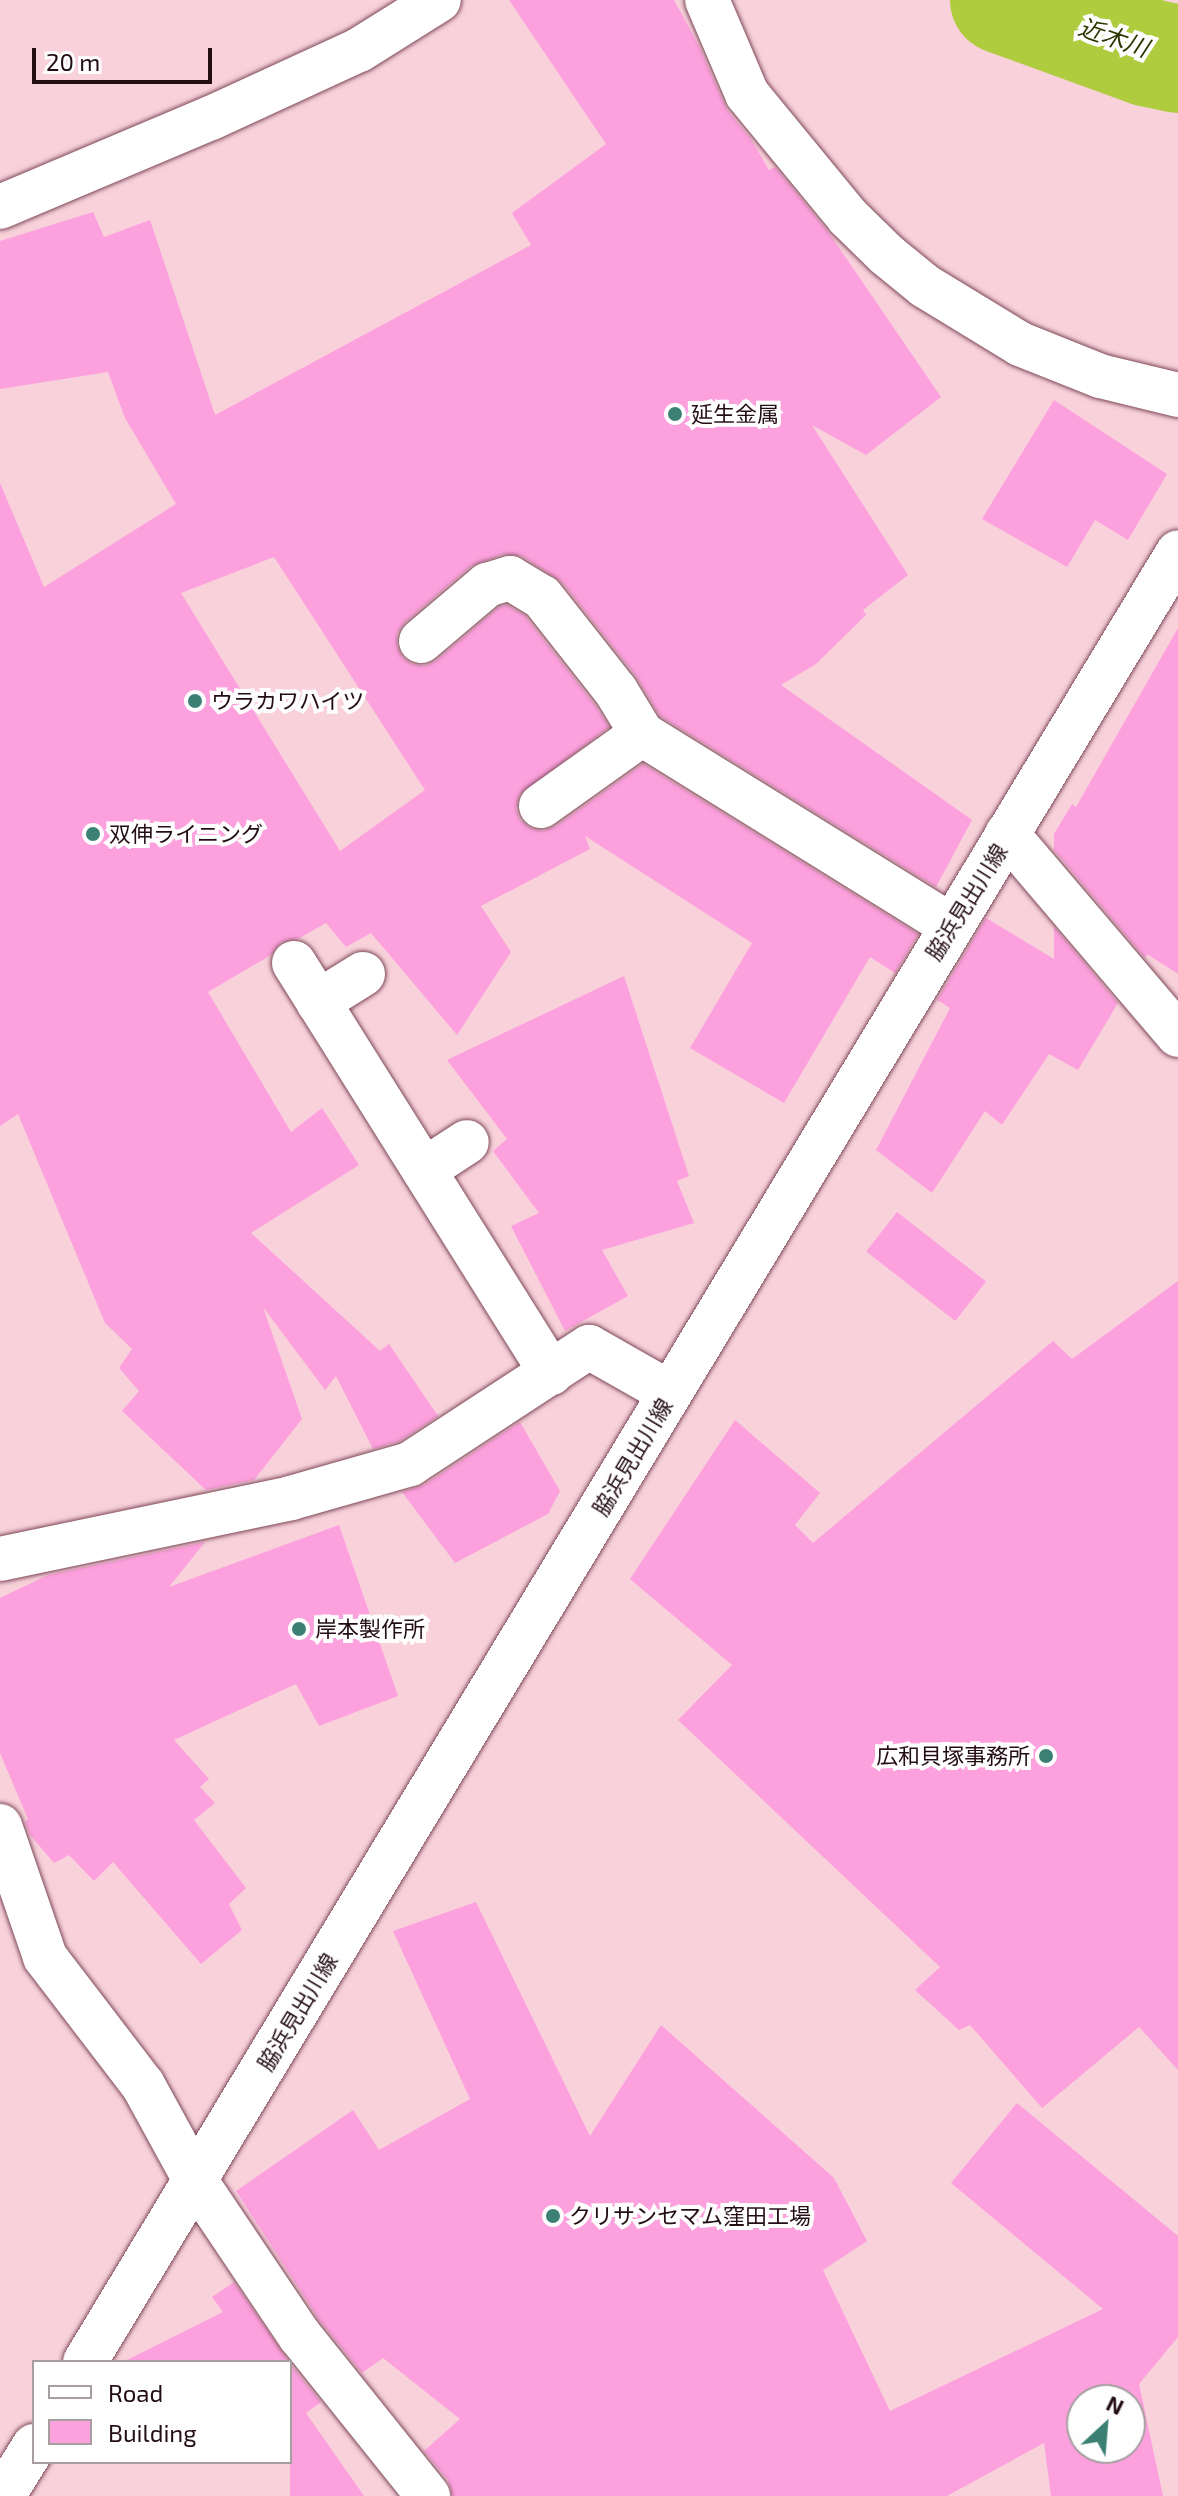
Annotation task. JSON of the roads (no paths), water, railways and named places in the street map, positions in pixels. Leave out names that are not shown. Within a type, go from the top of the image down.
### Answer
[{"type":"street","points":[[0,207],[211,118],[359,50],[439,0]]},
{"type":"street","points":[[707,0],[747,94],[848,217],[887,255],[925,286],[1020,344],[1100,376],[1178,395]]},
{"type":"street","name":"脇浜見出川線","points":[[86,2360],[1178,552]]},
{"type":"street","points":[[421,641],[487,585],[510,578],[542,597],[616,691],[642,734],[950,925]]},
{"type":"street","points":[[541,806],[642,734]]},
{"type":"street","points":[[1007,834],[1178,1035]]},
{"type":"street","points":[[294,963],[551,1373]]},
{"type":"street","points":[[318,1002],[363,974]]},
{"type":"street","points":[[424,1170],[467,1142]]},
{"type":"street","points":[[0,1559],[291,1498],[410,1464],[589,1347],[670,1393]]},
{"type":"street","points":[[0,1826],[45,1957],[143,2085],[195,2180],[300,2336],[428,2496]]},
{"type":"street","points":[[3,2496],[32,2449]]},
{"type":"waterway","name":"近木川","points":[[1004,0],[1150,53],[1178,59]]},
{"type":"place","name":"延生金属","points":[[675,414]]},
{"type":"place","name":"ウラカワハイツ","points":[[195,701]]},
{"type":"place","name":"双伸ライニング","points":[[93,834]]},
{"type":"place","name":"岸本製作所","points":[[299,1629]]},
{"type":"place","name":"広和貝塚事務所","points":[[1046,1756]]},
{"type":"place","name":"クリサンセマム窪田工場","points":[[553,2216]]}]
